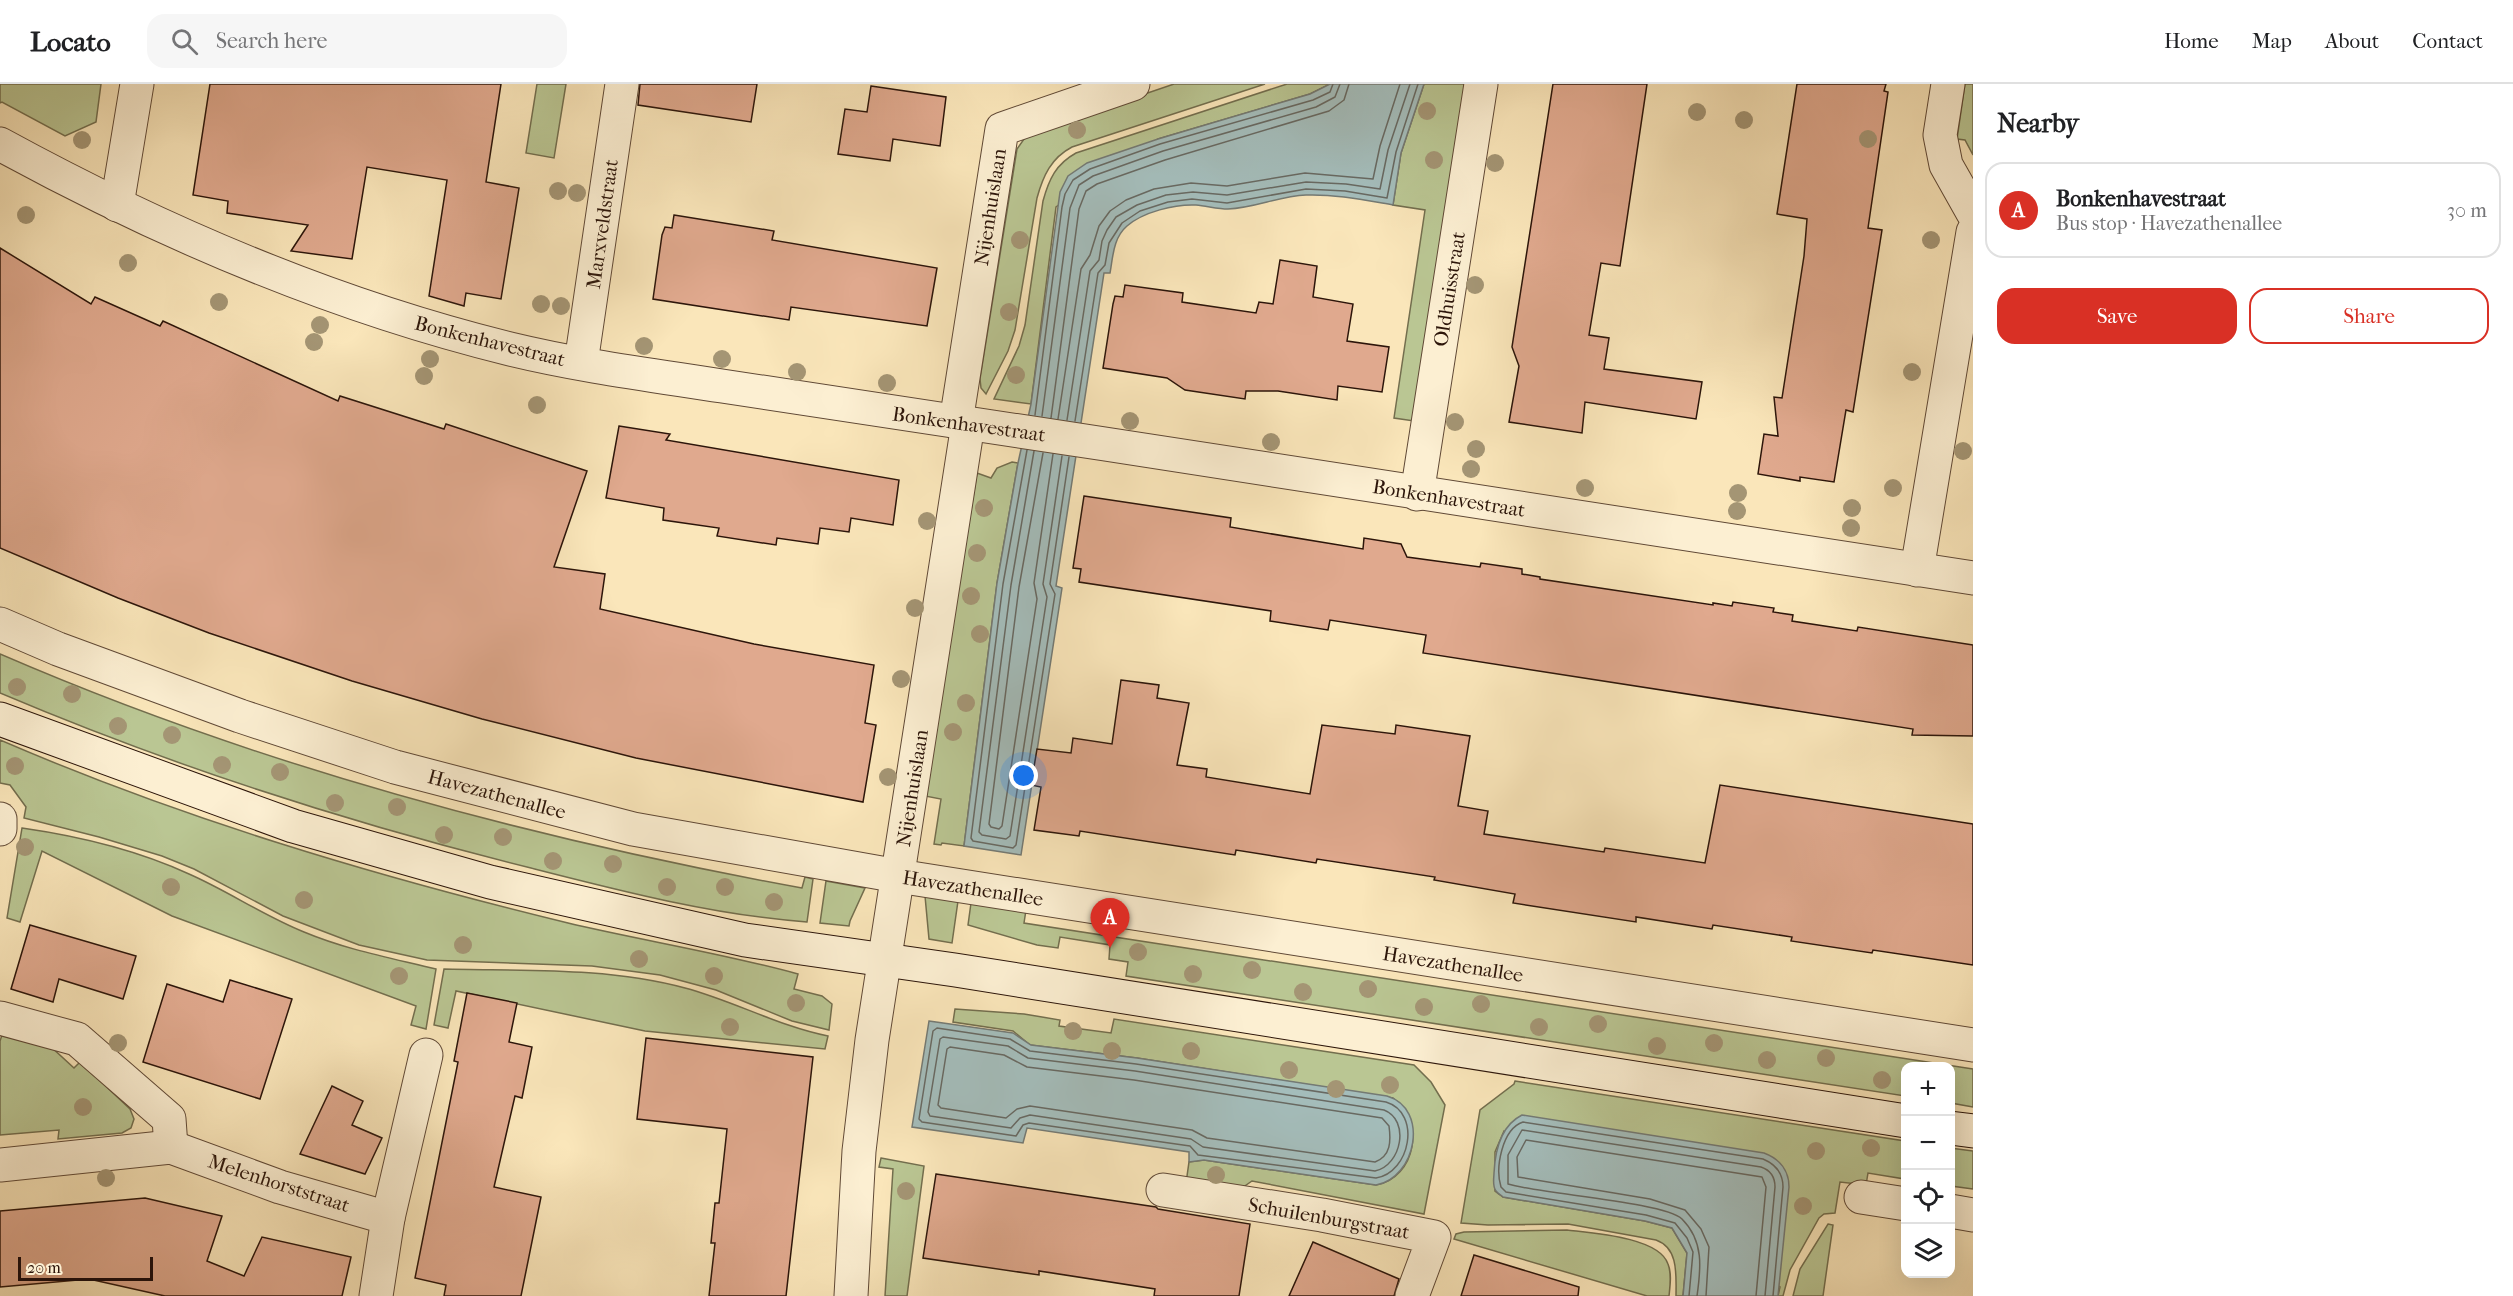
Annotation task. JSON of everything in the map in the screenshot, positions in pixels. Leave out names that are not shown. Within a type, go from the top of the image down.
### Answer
[{"type":"street","points":[[117,205],[137,84]]},
{"type":"street","name":"Marxveldstraat","points":[[581,363],[622,84]]},
{"type":"street","name":"Nijenhuislaan","points":[[851,1296],[859,1151],[872,1040],[973,425],[1002,129],[1133,84]]},
{"type":"street","name":"Oldhuisstraat","points":[[1418,494],[1480,84]]},
{"type":"street","points":[[1948,84],[1940,135],[1946,165],[1973,213]]},
{"type":"street","name":"Bonkenhavestraat","points":[[0,144],[117,205],[199,243],[285,278],[361,305],[513,350],[581,363],[973,425],[1973,578]]},
{"type":"street","points":[[1917,570],[1973,232]]},
{"type":"street","name":"Havezathenallee","points":[[0,624],[58,650],[240,716],[395,767],[633,829],[898,876],[1973,1045]]},
{"type":"street","points":[[0,719],[293,826],[490,882],[745,940],[967,971],[1901,1119]]},
{"type":"street","points":[[0,819],[0,829]]},
{"type":"street","points":[[0,1018],[77,1039],[169,1119],[171,1147]]},
{"type":"street","points":[[376,1296],[388,1218],[426,1056]]},
{"type":"street","points":[[1955,1129],[1973,1131]]},
{"type":"street","name":"Melenhorststraat","points":[[0,1165],[171,1147],[280,1187],[388,1218]]},
{"type":"street","name":"Schuilenburgstraat","points":[[1163,1190],[1322,1215],[1434,1237],[1412,1296]]},
{"type":"street","points":[[1861,1197],[1901,1203]]},
{"type":"street","points":[[1955,1212],[1973,1215]]},
{"type":"green space","points":[[0,84],[101,84],[96,122],[65,136],[0,103]]},
{"type":"green space","points":[[537,84],[566,84],[554,158],[526,153]]},
{"type":"green space","points":[[1174,84],[1265,84],[1072,147],[1053,162],[1045,175],[1037,198],[1015,330],[1008,351],[986,394],[981,388],[980,379],[1017,149],[1024,139],[1039,130]]},
{"type":"green space","points":[[1287,84],[1330,84],[1310,94],[1158,139],[1056,207],[1031,404],[994,399],[1019,346],[1025,325],[1043,201],[1058,167],[1076,153]]},
{"type":"green space","points":[[1424,84],[1466,84],[1414,421],[1394,418],[1425,210],[1393,205],[1401,153]]},
{"type":"green space","points":[[1965,84],[1973,84],[1973,155],[1965,140],[1957,139]]},
{"type":"green space","points":[[1012,462],[1018,463],[997,583],[964,846],[934,844],[941,799],[925,796],[977,473],[991,478],[997,468]]},
{"type":"green space","points":[[0,654],[97,694],[195,730],[294,764],[394,794],[597,846],[699,868],[802,888],[805,877],[813,879],[807,922],[703,908],[599,885],[463,851],[262,791],[130,745],[0,693]]},
{"type":"green space","points":[[0,740],[139,795],[280,844],[496,905],[798,974],[794,989],[822,996],[832,1004],[829,1030],[792,1021],[716,990],[660,975],[592,966],[427,960],[359,945],[283,916],[194,869],[162,856],[24,818],[26,807],[10,785],[0,783]]},
{"type":"green space","points":[[22,828],[86,840],[149,858],[203,881],[289,926],[320,938],[369,953],[436,969],[426,1029],[411,1025],[416,1006],[172,916],[42,851],[20,922],[7,918]]},
{"type":"green space","points":[[826,881],[865,888],[849,926],[820,923]]},
{"type":"green space","points":[[925,896],[958,901],[952,943],[929,939]]},
{"type":"green space","points":[[971,903],[1026,910],[1024,923],[1928,1062],[1901,1062],[1901,1095],[1126,976],[1128,962],[1109,959],[1110,945],[1060,937],[1058,948],[1037,945],[968,925]]},
{"type":"green space","points":[[444,969],[565,971],[656,981],[703,993],[791,1026],[828,1036],[825,1049],[645,1031],[456,991],[448,1028],[434,1025]]},
{"type":"green space","points":[[955,1009],[1024,1014],[1060,1020],[1059,1026],[1111,1033],[1114,1019],[1414,1065],[1431,1082],[1445,1105],[1424,1214],[1252,1181],[1239,1190],[1186,1183],[1189,1162],[1204,1160],[1376,1185],[1390,1180],[1400,1172],[1408,1160],[1413,1133],[1410,1120],[1393,1098],[1137,1058],[1030,1045],[1013,1031],[953,1022]]},
{"type":"green space","points":[[2,1035],[50,1046],[74,1068],[80,1062],[130,1109],[134,1119],[131,1128],[122,1133],[58,1139],[59,1130],[0,1135],[0,1041]]},
{"type":"green space","points":[[1955,1066],[1973,1069],[1973,1107],[1955,1104]]},
{"type":"green space","points":[[1515,1081],[1901,1140],[1901,1178],[1868,1173],[1866,1185],[1840,1182],[1835,1213],[1824,1214],[1819,1218],[1790,1270],[1783,1296],[1778,1296],[1780,1287],[1504,1131],[1495,1152],[1495,1191],[1503,1197],[1645,1221],[1672,1228],[1687,1253],[1683,1296],[1676,1296],[1675,1264],[1669,1249],[1656,1240],[1568,1224],[1461,1223],[1480,1110]]},
{"type":"green space","points":[[1955,1149],[1973,1151],[1973,1189],[1955,1187]]},
{"type":"green space","points":[[881,1158],[924,1166],[907,1296],[885,1296],[893,1169],[879,1167]]},
{"type":"green space","points":[[1828,1224],[1833,1225],[1823,1296],[1793,1296],[1800,1269]]},
{"type":"green space","points":[[1567,1230],[1624,1238],[1652,1248],[1662,1255],[1668,1264],[1669,1296],[1647,1296],[1454,1239],[1456,1234],[1464,1232]]},
{"type":"water","points":[[1330,84],[1424,84],[1401,153],[1393,205],[1317,195],[1286,197],[1248,207],[1228,209],[1196,205],[1179,206],[1160,210],[1134,221],[1119,236],[1114,248],[1110,273],[1104,273],[1056,586],[1062,588],[1021,855],[964,846],[997,583],[1031,404],[1060,192],[1068,176],[1087,163],[1158,139],[1310,94]]},
{"type":"water","points":[[929,1021],[1013,1033],[1031,1045],[1137,1058],[1387,1096],[1401,1103],[1409,1114],[1413,1128],[1413,1143],[1401,1170],[1390,1180],[1376,1185],[1204,1160],[1189,1162],[1189,1152],[1027,1128],[1023,1143],[912,1127]]},
{"type":"water","points":[[1522,1115],[1764,1153],[1775,1159],[1782,1166],[1789,1181],[1778,1296],[1683,1296],[1687,1253],[1672,1228],[1645,1221],[1503,1197],[1496,1191],[1494,1184],[1497,1148],[1508,1126]]},
{"type":"building","points":[[210,84],[501,84],[486,182],[519,188],[501,299],[466,293],[464,306],[429,296],[447,180],[367,167],[352,259],[291,251],[308,225],[227,213],[228,201],[193,195]]},
{"type":"building","points":[[640,84],[757,84],[751,122],[638,105]]},
{"type":"building","points":[[1553,84],[1647,84],[1620,266],[1601,263],[1589,335],[1609,338],[1604,369],[1702,382],[1696,419],[1585,402],[1582,433],[1509,422],[1519,366],[1512,347]]},
{"type":"building","points":[[1797,84],[1886,84],[1884,91],[1888,92],[1868,228],[1882,230],[1853,412],[1846,410],[1834,482],[1800,477],[1800,481],[1758,474],[1764,434],[1778,436],[1774,397],[1782,398],[1804,256],[1807,219],[1777,214]]},
{"type":"building","points":[[871,86],[946,97],[940,146],[893,139],[890,161],[838,154],[845,109],[867,112]]},
{"type":"building","points":[[674,215],[774,231],[772,240],[937,268],[927,326],[791,307],[789,320],[653,299],[662,235],[665,227],[672,228]]},
{"type":"building","points":[[0,248],[91,304],[95,297],[160,326],[163,321],[338,401],[340,396],[444,429],[446,424],[587,471],[554,567],[605,574],[600,609],[754,644],[874,665],[865,723],[876,725],[863,802],[636,758],[482,719],[352,681],[209,633],[118,598],[0,548]]},
{"type":"building","points":[[1280,260],[1317,266],[1313,297],[1353,304],[1347,341],[1389,347],[1382,392],[1338,386],[1337,400],[1278,391],[1246,391],[1245,399],[1185,390],[1167,378],[1103,368],[1115,296],[1123,297],[1125,285],[1183,293],[1182,302],[1256,313],[1259,302],[1273,304]]},
{"type":"building","points":[[619,426],[670,434],[666,440],[899,480],[893,525],[851,518],[849,532],[820,528],[818,544],[777,538],[776,545],[717,536],[719,528],[663,520],[664,508],[606,498]]},
{"type":"building","points":[[1084,496],[1231,518],[1230,527],[1363,549],[1364,538],[1401,544],[1407,557],[1480,567],[1481,563],[1522,569],[1522,574],[1540,577],[1540,579],[1713,605],[1713,603],[1732,606],[1733,602],[1774,608],[1773,612],[1793,615],[1792,621],[1857,631],[1858,627],[1973,645],[1973,736],[1912,735],[1913,729],[1423,653],[1426,635],[1330,620],[1328,630],[1270,621],[1271,611],[1079,582],[1081,569],[1073,568]]},
{"type":"building","points":[[1121,680],[1159,685],[1157,698],[1189,703],[1177,765],[1207,769],[1206,777],[1310,794],[1322,725],[1395,734],[1396,725],[1470,736],[1458,806],[1488,811],[1484,834],[1604,852],[1605,848],[1705,863],[1720,785],[1973,824],[1973,965],[1791,941],[1792,937],[1713,925],[1712,929],[1636,917],[1636,922],[1513,903],[1515,894],[1434,880],[1435,877],[1317,859],[1316,863],[1236,850],[1235,855],[1080,831],[1079,836],[1034,830],[1041,787],[1031,785],[1037,749],[1071,753],[1073,738],[1112,744]]},
{"type":"building","points":[[30,925],[136,956],[123,999],[59,979],[53,1002],[11,989]]},
{"type":"building","points":[[230,980],[292,999],[260,1099],[143,1062],[167,984],[223,1002]]},
{"type":"building","points":[[467,993],[517,1003],[509,1042],[532,1047],[522,1098],[515,1096],[494,1187],[541,1197],[521,1296],[444,1296],[446,1285],[415,1278],[458,1062],[454,1061]]},
{"type":"building","points":[[646,1038],[813,1057],[786,1296],[709,1296],[715,1243],[711,1243],[715,1203],[719,1203],[727,1129],[637,1119]]},
{"type":"building","points":[[332,1086],[363,1101],[352,1125],[382,1138],[365,1174],[300,1154]]},
{"type":"building","points":[[936,1174],[1156,1207],[1250,1224],[1239,1296],[1154,1296],[1155,1289],[1039,1271],[1039,1275],[923,1258]]},
{"type":"building","points":[[145,1198],[222,1216],[207,1261],[244,1276],[262,1237],[351,1257],[342,1296],[165,1296],[89,1279],[0,1287],[0,1211]]},
{"type":"building","points":[[1313,1242],[1399,1279],[1394,1296],[1289,1296]]},
{"type":"building","points":[[1474,1255],[1579,1287],[1578,1296],[1461,1296]]},
{"type":"place","name":"Bonkenhavestraat","points":[[1110,948]]}]
